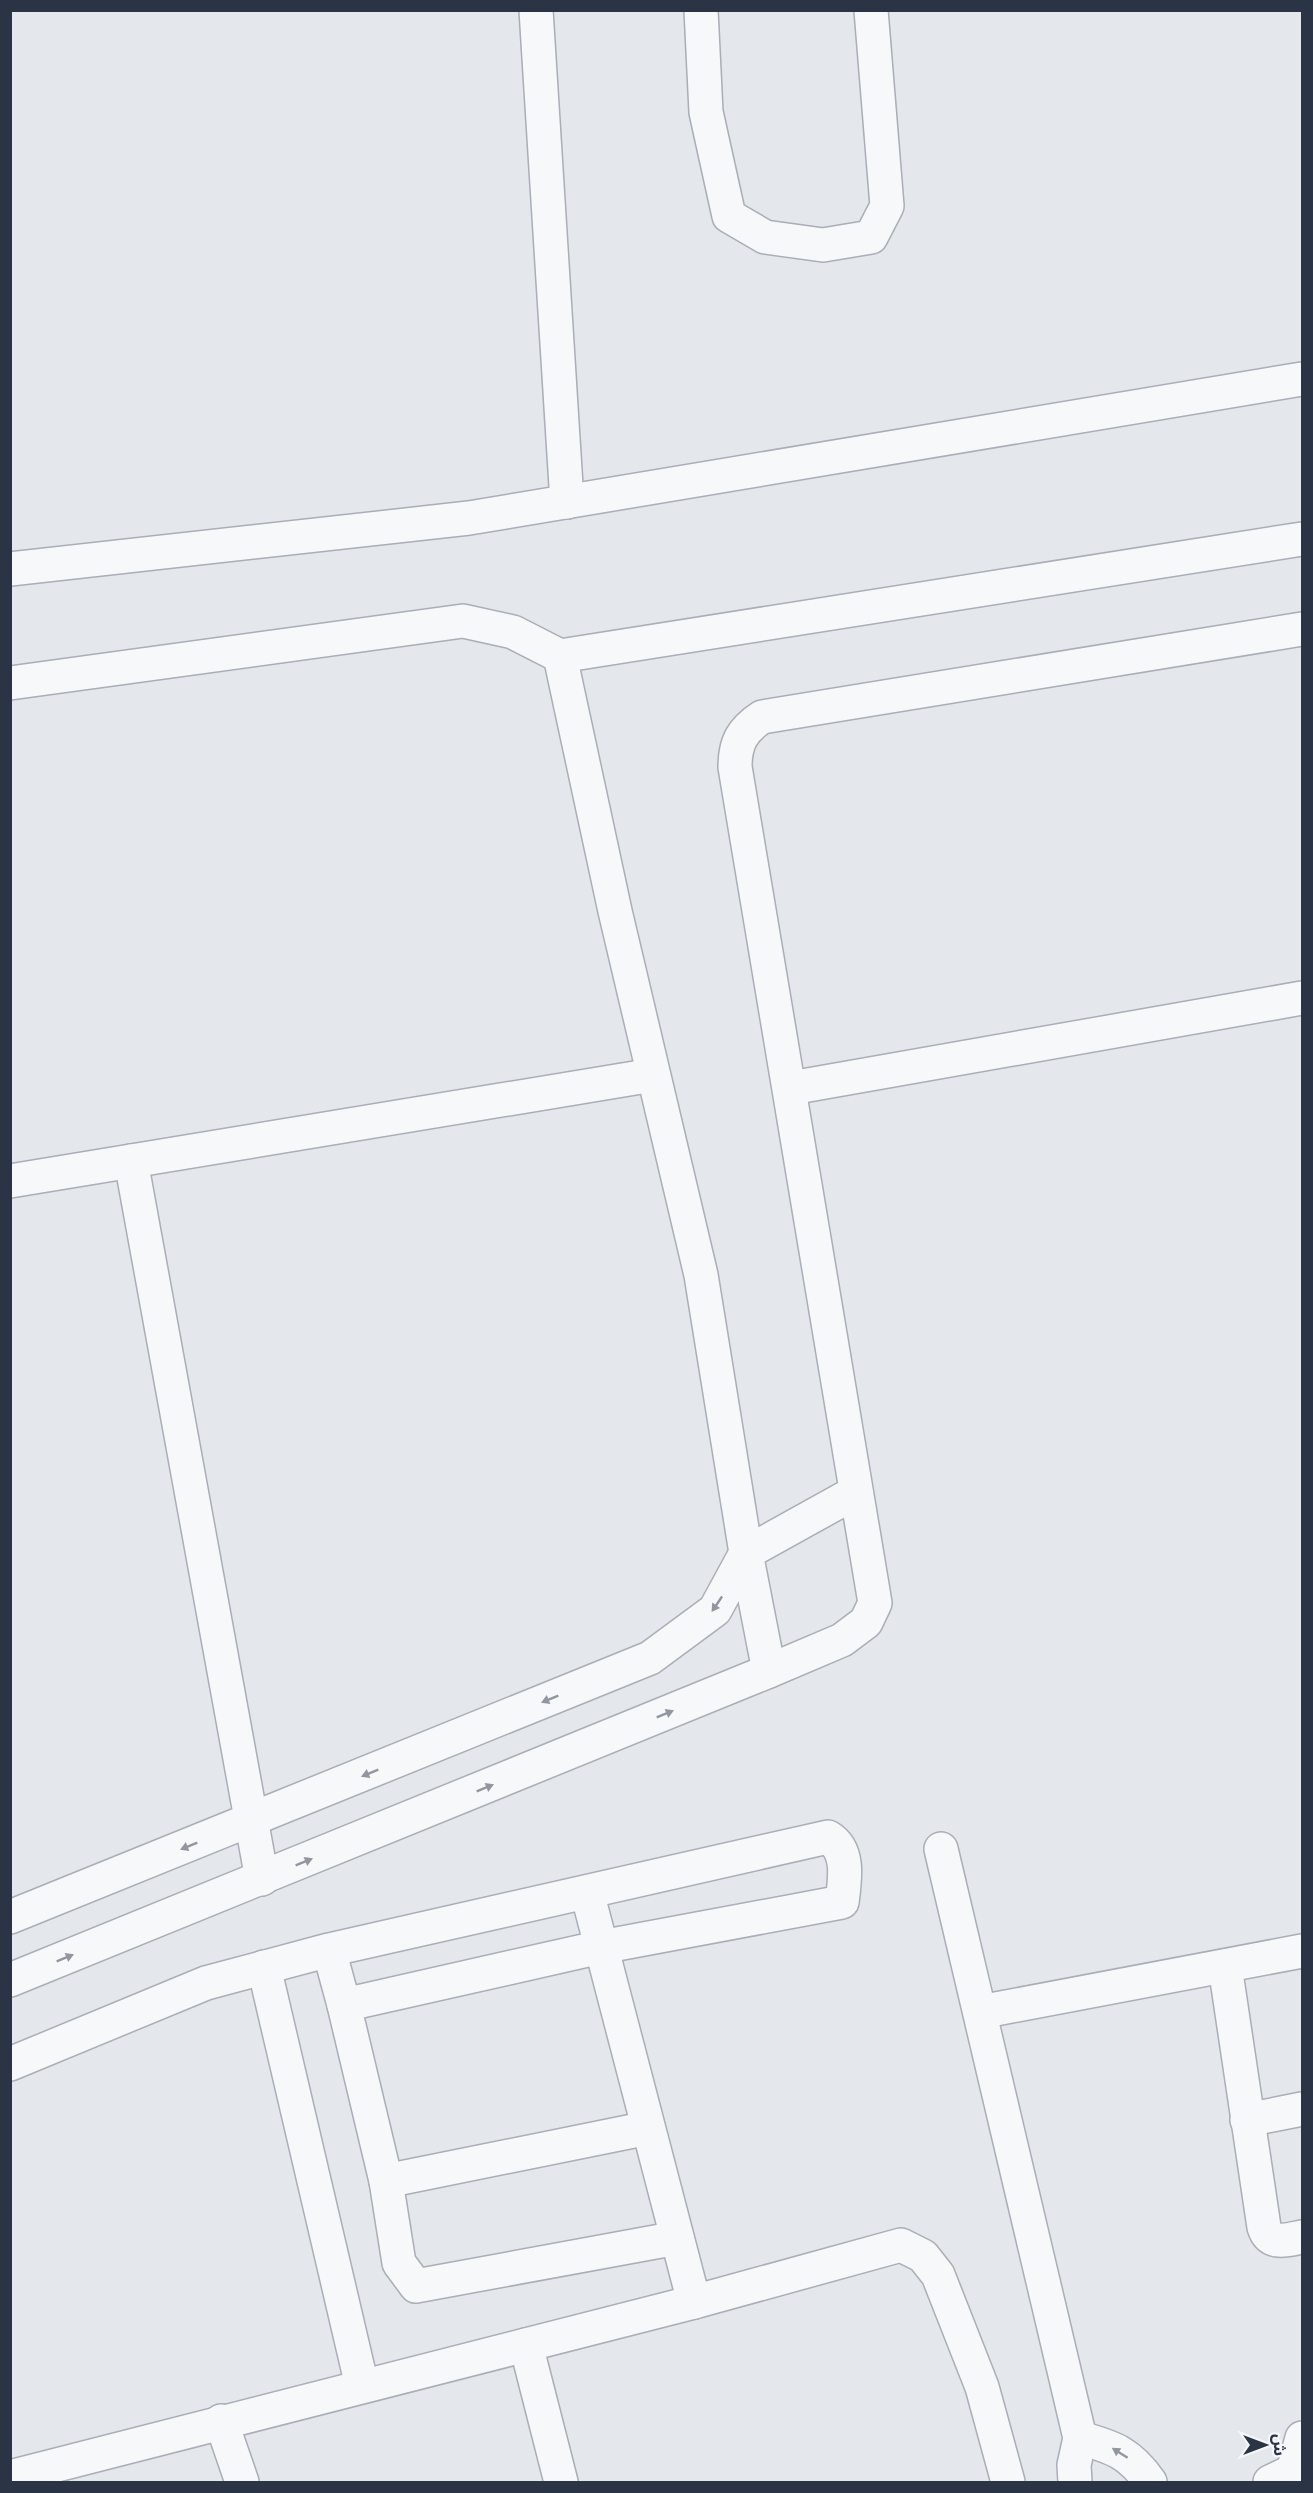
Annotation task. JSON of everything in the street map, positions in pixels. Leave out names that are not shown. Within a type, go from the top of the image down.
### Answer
[{"type":"lane","points":[[536,10],[567,502]]},
{"type":"lane","points":[[701,10],[706,112],[729,216],[765,237],[823,245],[871,237],[887,206],[871,10]]},
{"type":"lane","points":[[10,569],[469,518],[1302,379]]},
{"type":"lane","points":[[10,683],[463,621],[513,632],[560,656],[1302,539]]},
{"type":"lane","points":[[10,1980],[769,1671],[842,1640],[866,1622],[875,1603],[791,1088],[735,767],[735,752],[740,738],[749,725],[762,717],[1302,634]]},
{"type":"lane","points":[[560,656],[653,1075],[701,1275],[746,1553],[769,1671]]},
{"type":"lane","points":[[791,1088],[1302,999]]},
{"type":"lane","points":[[10,1180],[653,1075]]},
{"type":"lane","points":[[131,1161],[262,1879]]},
{"type":"lane","points":[[10,1917],[650,1658],[715,1610],[746,1553],[856,1492]]},
{"type":"lane","points":[[10,2064],[206,1983],[329,1950],[828,1837],[837,1842],[844,1855],[845,1883],[842,1902],[601,1947],[344,2006]]},
{"type":"lane","points":[[941,1849],[1080,2438],[1074,2465],[1075,2482]]},
{"type":"lane","points":[[587,1892],[694,2302]]},
{"type":"lane","points":[[329,1950],[386,2181],[399,2263],[416,2286],[677,2238]]},
{"type":"lane","points":[[980,2012],[1302,1951]]},
{"type":"lane","points":[[1225,1966],[1266,2233],[1276,2241],[1302,2237]]},
{"type":"lane","points":[[264,1967],[362,2386]]},
{"type":"lane","points":[[1247,2120],[1302,2109]]},
{"type":"lane","points":[[386,2181],[648,2128]]},
{"type":"lane","points":[[10,2477],[694,2302],[901,2245],[923,2256],[938,2275],[981,2387],[1008,2482]]},
{"type":"lane","points":[[526,2345],[561,2482]]},
{"type":"lane","points":[[222,2421],[242,2482]]},
{"type":"lane","points":[[1080,2438],[1117,2449],[1140,2467],[1150,2482]]},
{"type":"lane","points":[[1288,2474],[1302,2438]]}]
